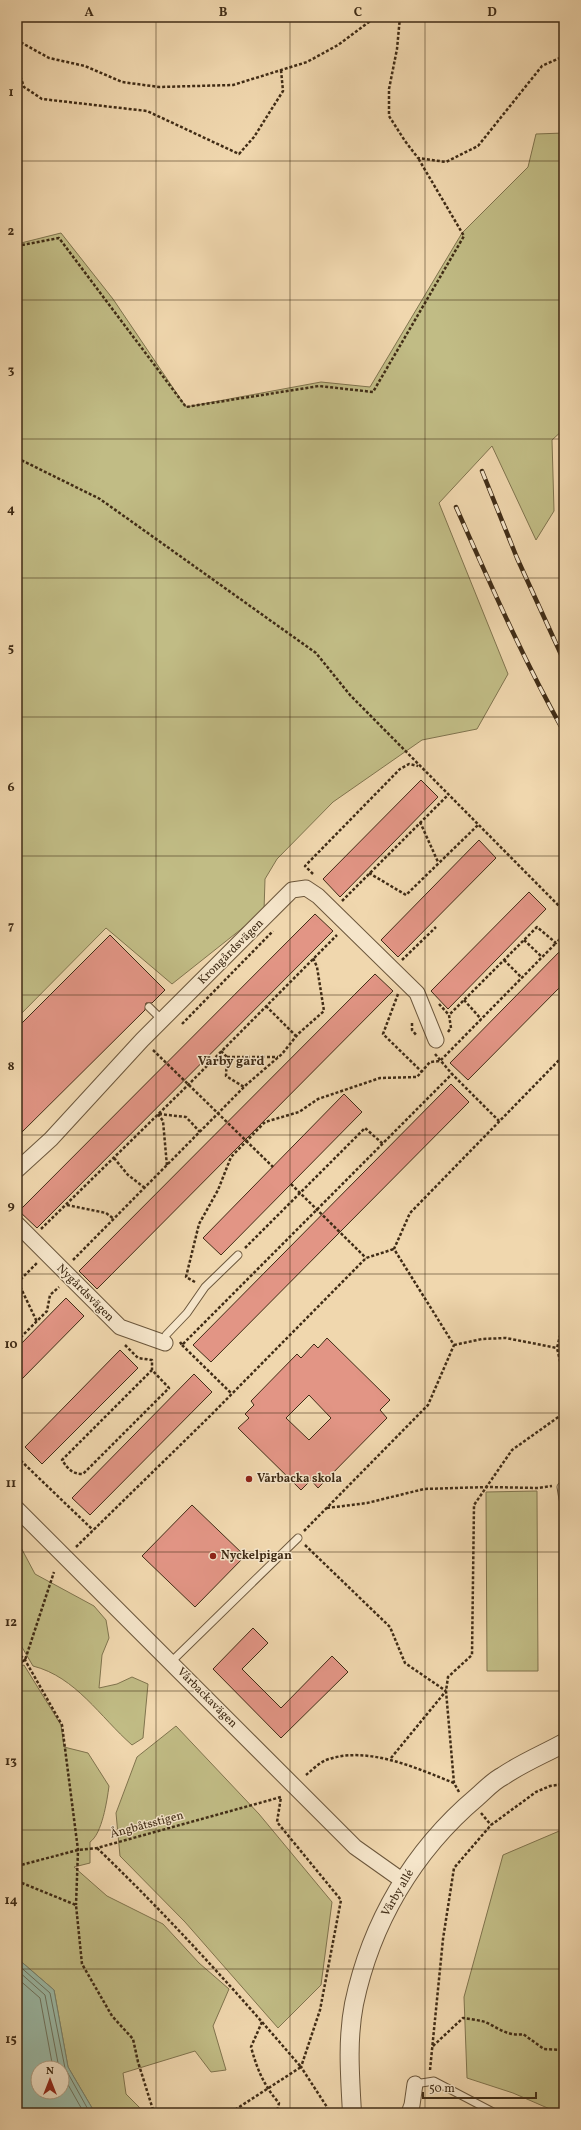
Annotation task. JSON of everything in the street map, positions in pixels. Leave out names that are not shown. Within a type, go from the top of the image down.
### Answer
[{"type":"street","name":"Krongårdsvägen","points":[[17,1170],[51,1140],[142,1040],[292,890],[306,888],[318,896],[417,993],[435,1042]]},
{"type":"street","name":"Nygårdsvägen","points":[[17,1224],[120,1327],[165,1343]]},
{"type":"street","name":"Vårbackavägen","points":[[17,1509],[355,1847],[403,1881]]},
{"type":"street","name":"Vårby allé","points":[[352,2113],[349,2054],[354,2005],[381,1922],[403,1881],[431,1841],[465,1807],[502,1776],[564,1743]]},
{"type":"street","points":[[409,2113],[412,2105],[415,2084]]},
{"type":"lane","points":[[149,1007],[162,1020]]},
{"type":"lane","points":[[165,1343],[166,1335],[187,1313],[205,1287],[238,1255]]},
{"type":"lane","points":[[561,1487],[562,1499]]},
{"type":"lane","points":[[171,1662],[298,1538]]},
{"type":"lane","points":[[415,2084],[434,2081],[495,2113]]},
{"type":"path","points":[[17,47],[22,43],[49,58],[85,66],[122,82],[159,87],[234,85],[307,62],[338,45],[368,22],[371,17]]},
{"type":"path","points":[[17,246],[59,238],[186,407],[319,386],[373,392],[464,236],[418,158],[405,141],[390,116],[389,89],[397,48],[400,17]]},
{"type":"path","points":[[418,158],[446,162],[478,146],[542,66],[564,56]]},
{"type":"path","points":[[17,67],[24,87],[42,99],[147,111],[239,154],[254,137],[283,91],[281,70]]},
{"type":"path","points":[[17,458],[100,499],[316,653],[350,694],[418,766],[564,911]]},
{"type":"path","points":[[315,877],[305,866],[400,768],[410,764],[418,766]]},
{"type":"path","points":[[346,908],[340,903],[448,795]]},
{"type":"path","points":[[420,822],[438,862]]},
{"type":"path","points":[[369,874],[406,894],[478,824]]},
{"type":"path","points":[[399,963],[436,927]]},
{"type":"path","points":[[449,1015],[537,927],[556,943]]},
{"type":"path","points":[[181,1024],[273,933],[274,929]]},
{"type":"path","points":[[31,1239],[189,1084],[341,931]]},
{"type":"path","points":[[186,1277],[199,1224],[218,1190],[231,1157],[265,1122],[299,1112],[318,1099],[380,1078],[417,1078],[430,1062],[440,1061],[564,935]]},
{"type":"path","points":[[524,940],[542,957]]},
{"type":"path","points":[[68,1265],[244,1087],[278,1057],[296,1036],[324,1011],[317,967],[313,958]]},
{"type":"path","points":[[504,960],[522,978]]},
{"type":"path","points":[[404,994],[399,990],[383,1034],[422,1072]]},
{"type":"path","points":[[464,1000],[481,1019]]},
{"type":"path","points":[[412,1016],[412,1030],[423,1041],[435,1042],[445,1038],[451,1028],[449,1015],[438,1003]]},
{"type":"path","points":[[266,1006],[296,1036]]},
{"type":"path","points":[[142,1040],[273,1167]]},
{"type":"path","points":[[435,1042],[433,1049],[440,1061],[499,1121]]},
{"type":"path","points":[[148,1056],[159,1045]]},
{"type":"path","points":[[221,1051],[227,1057],[278,1057]]},
{"type":"path","points":[[76,1547],[232,1394],[366,1258],[394,1249],[410,1213],[564,1055]]},
{"type":"path","points":[[227,1057],[226,1076],[244,1087]]},
{"type":"path","points":[[182,1345],[452,1074]]},
{"type":"path","points":[[158,1114],[186,1117],[200,1132]]},
{"type":"path","points":[[158,1114],[163,1121],[167,1166]]},
{"type":"path","points":[[238,1255],[365,1128],[383,1144]]},
{"type":"path","points":[[114,1158],[128,1175],[145,1188]]},
{"type":"path","points":[[291,1184],[366,1258]]},
{"type":"path","points":[[66,1204],[106,1213],[114,1219]]},
{"type":"path","points":[[394,1249],[454,1345]]},
{"type":"path","points":[[18,1282],[36,1322]]},
{"type":"path","points":[[17,1341],[47,1311],[50,1295],[62,1284]]},
{"type":"path","points":[[564,1320],[557,1348],[564,1378]]},
{"type":"path","points":[[454,1345],[482,1339],[506,1338],[557,1348]]},
{"type":"path","points":[[165,1343],[180,1342],[232,1394]]},
{"type":"path","points":[[446,1691],[405,1662],[390,1627],[298,1538],[428,1405],[454,1345]]},
{"type":"path","points":[[152,1370],[170,1388],[82,1474],[74,1474],[68,1469],[62,1460],[152,1370]]},
{"type":"path","points":[[460,1794],[454,1783],[446,1691],[448,1677],[472,1656],[474,1505],[512,1450],[564,1413]]},
{"type":"path","points":[[17,1457],[93,1530]]},
{"type":"path","points":[[327,1508],[368,1503],[424,1489],[561,1487]]},
{"type":"path","points":[[17,1664],[25,1660],[54,1572]]},
{"type":"path","points":[[17,1652],[25,1660],[62,1725],[78,1850],[76,1905],[82,1964],[112,2016],[133,2040],[138,2062],[154,2113]]},
{"type":"path","points":[[390,1759],[446,1691]]},
{"type":"path","points":[[306,1775],[325,1760],[346,1756],[390,1759],[454,1783]]},
{"type":"path","points":[[415,2084],[430,2073],[443,1939],[454,1868],[491,1825],[536,1792],[550,1786],[564,1784]]},
{"type":"path","name":"Ångbåtsstigen","points":[[17,1866],[78,1850],[97,1848],[281,1797],[277,1822],[341,1900],[320,2010],[301,2067]]},
{"type":"path","points":[[478,1810],[491,1825]]},
{"type":"path","points":[[97,1848],[154,1902],[262,2022],[301,2067],[327,2107],[328,2113]]},
{"type":"path","points":[[17,1881],[76,1905]]},
{"type":"path","points":[[433,2046],[463,2018],[485,2022],[516,2036],[523,2034],[544,2049],[564,2050]]},
{"type":"path","points":[[262,2022],[251,2048],[257,2069],[266,2089],[279,2104],[277,2112],[273,2113]]},
{"type":"path","points":[[230,2113],[301,2067]]},
{"type":"shaded area","points":[[564,133],[564,429],[552,440],[554,511],[536,540],[492,446],[439,503],[508,674],[477,729],[422,740],[333,802],[277,859],[265,879],[264,911],[172,984],[106,928],[17,1018],[17,244],[61,233],[113,299],[186,407],[321,382],[370,387],[462,233],[528,167],[536,134]]},
{"type":"shaded area","points":[[537,1491],[538,1671],[487,1671],[486,1492]]},
{"type":"shaded area","points":[[17,1540],[35,1574],[94,1606],[106,1620],[109,1638],[102,1655],[99,1688],[117,1684],[132,1677],[148,1684],[143,1738],[132,1745],[75,1688],[48,1671],[33,1666],[19,1642],[17,1642]]},
{"type":"shaded area","points":[[24,1665],[61,1725],[64,1747],[88,1753],[109,1786],[101,1825],[98,1832],[90,1842],[90,1863],[74,1867],[107,1896],[163,1924],[199,1963],[229,1989],[213,2026],[226,2070],[211,2072],[195,2051],[123,2073],[126,2094],[145,2113],[95,2113],[70,2070],[70,2060],[67,2060],[54,1990],[17,1958],[17,1668]]},
{"type":"shaded area","points":[[176,1726],[259,1814],[332,1902],[321,1985],[278,2028],[185,1922],[120,1856],[116,1813],[137,1757]]},
{"type":"shaded area","points":[[564,1829],[564,2113],[559,2113],[513,2093],[467,2078],[464,1997],[503,1855]]},
{"type":"water","points":[[17,1958],[54,1990],[67,2060],[30,2060],[30,2100],[70,2100],[70,2070],[95,2113],[17,2113]]},
{"type":"building","points":[[421,780],[438,797],[340,897],[323,879]]},
{"type":"building","points":[[479,840],[496,858],[398,957],[381,940]]},
{"type":"building","points":[[529,892],[546,909],[448,1009],[431,991]]},
{"type":"building","points":[[315,914],[333,931],[37,1228],[19,1211]]},
{"type":"building","points":[[110,935],[165,990],[152,1003],[146,1003],[145,1010],[17,1137],[17,1028]]},
{"type":"building","points":[[564,947],[564,983],[468,1080],[450,1063]]},
{"type":"building","points":[[375,974],[393,991],[97,1289],[79,1271]]},
{"type":"building","points":[[451,1084],[469,1102],[211,1362],[193,1345]]},
{"type":"building","points":[[344,1094],[362,1112],[221,1255],[203,1238]]},
{"type":"building","points":[[66,1298],[84,1316],[17,1384],[17,1348]]},
{"type":"building","name":"Vårbacka skola","points":[[327,1338],[390,1400],[380,1410],[387,1418],[318,1488],[311,1480],[301,1490],[238,1428],[249,1418],[245,1414],[254,1405],[251,1401],[297,1354],[301,1358],[314,1344],[318,1348]],"holes":[[[309,1395],[331,1418],[309,1440],[286,1418]]]},
{"type":"building","points":[[120,1350],[138,1368],[42,1464],[25,1447]]},
{"type":"building","points":[[194,1374],[212,1392],[90,1515],[72,1498]]},
{"type":"building","name":"Nyckelpigan","points":[[192,1505],[245,1556],[195,1607],[142,1556]]},
{"type":"building","points":[[253,1628],[268,1643],[242,1669],[281,1708],[332,1656],[348,1672],[281,1738],[213,1669]]},
{"type":"railway","points":[[482,471],[517,558],[564,661]]},
{"type":"railway","points":[[456,507],[521,649],[564,732]]},
{"type":"place","name":"Vårbacka skola","points":[[249,1479]]},
{"type":"place","name":"Nyckelpigan","points":[[213,1556]]},
{"type":"district","name":"Vårby gård","points":[[231,1062]]}]
